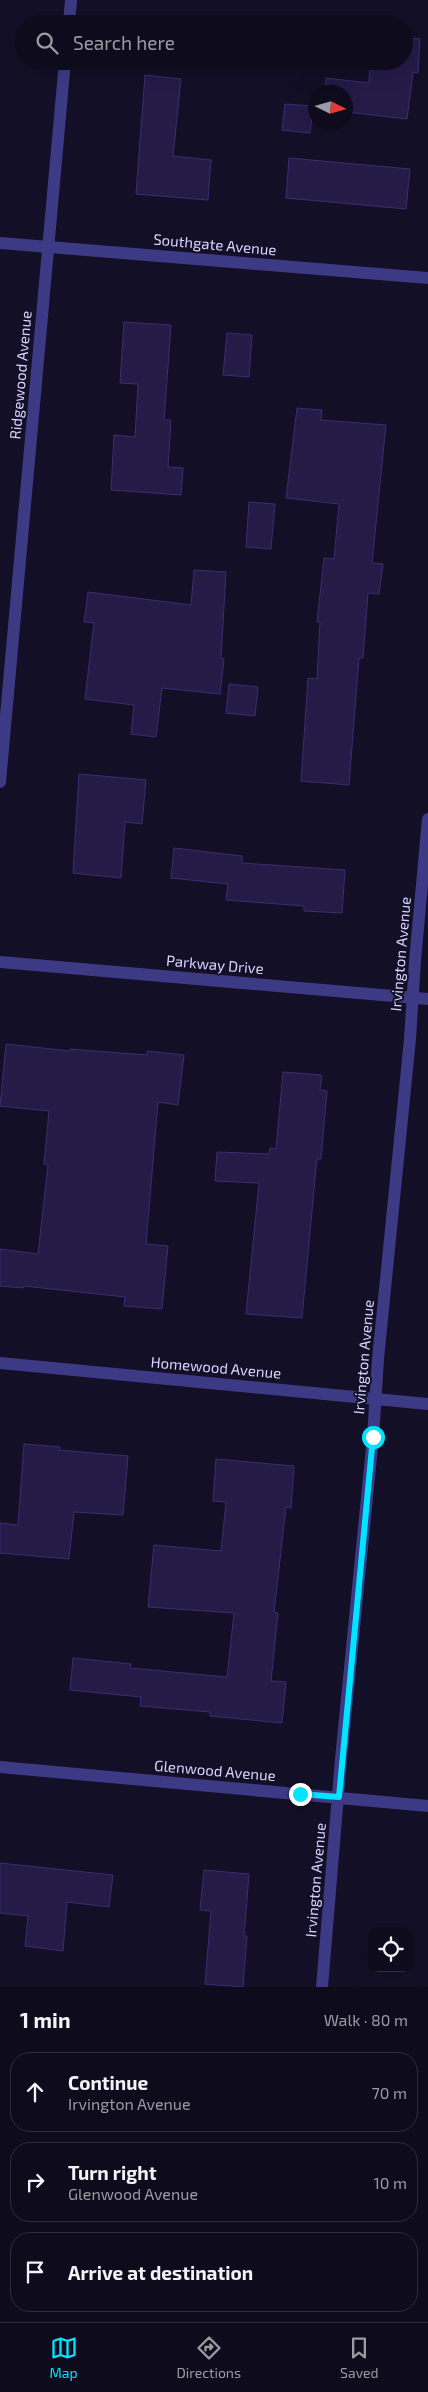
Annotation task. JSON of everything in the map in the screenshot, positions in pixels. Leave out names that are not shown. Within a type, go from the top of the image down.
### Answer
[{"type":"street","points":[[70,15],[71,0]]},
{"type":"street","name":"Ridgewood Avenue","points":[[0,782],[64,70]]},
{"type":"street","name":"Southgate Avenue","points":[[0,243],[428,278]]},
{"type":"street","name":"Irvington Avenue","points":[[322,1987],[375,1399],[410,1039],[428,819]]},
{"type":"street","name":"Parkway Drive","points":[[0,962],[428,999]]},
{"type":"street","name":"Homewood Avenue","points":[[0,1363],[428,1404]]},
{"type":"street","name":"Glenwood Avenue","points":[[0,1767],[428,1806]]},
{"type":"building","points":[[413,39],[420,39],[418,73],[413,72],[407,119],[353,113],[353,85],[326,85],[326,78],[369,83],[370,70],[413,70]]},
{"type":"building","points":[[145,75],[181,79],[173,156],[211,160],[208,200],[136,194]]},
{"type":"building","points":[[285,104],[308,106],[308,130],[310,130],[310,133],[282,130]]},
{"type":"building","points":[[289,158],[410,169],[406,209],[286,198]]},
{"type":"building","points":[[124,322],[171,325],[164,420],[171,420],[168,467],[183,468],[181,495],[111,490],[114,435],[135,437],[138,384],[120,383]]},
{"type":"building","points":[[227,333],[252,335],[249,377],[223,375]]},
{"type":"building","points":[[297,408],[322,410],[321,420],[386,425],[372,563],[383,564],[379,594],[368,593],[363,658],[359,658],[349,785],[301,781],[308,678],[317,679],[320,622],[317,622],[324,558],[334,559],[339,504],[286,498]]},
{"type":"building","points":[[249,502],[275,504],[271,549],[246,547]]},
{"type":"building","points":[[194,570],[226,572],[221,658],[224,659],[220,694],[162,688],[156,737],[131,734],[134,705],[85,699],[94,623],[84,622],[88,592],[191,605]]},
{"type":"building","points":[[229,684],[258,687],[255,716],[226,713]]},
{"type":"building","points":[[79,774],[146,780],[142,824],[125,822],[121,878],[73,873]]},
{"type":"building","points":[[174,848],[242,856],[242,863],[345,870],[342,913],[304,911],[304,906],[226,900],[228,884],[171,878]]},
{"type":"building","points":[[6,1044],[70,1051],[70,1049],[147,1055],[147,1051],[184,1055],[178,1105],[158,1102],[146,1244],[168,1246],[162,1309],[124,1306],[125,1297],[24,1286],[23,1288],[0,1286],[0,1249],[38,1254],[48,1165],[44,1164],[49,1111],[0,1106]]},
{"type":"building","points":[[283,1072],[322,1075],[320,1090],[327,1091],[321,1159],[317,1159],[316,1168],[302,1318],[246,1314],[259,1183],[215,1181],[217,1152],[269,1154],[270,1148],[276,1149]]},
{"type":"building","points":[[24,1444],[60,1447],[59,1450],[128,1456],[123,1515],[74,1512],[69,1559],[0,1553],[0,1523],[18,1525]]},
{"type":"building","points":[[216,1459],[294,1466],[291,1508],[286,1507],[274,1612],[278,1613],[271,1681],[286,1682],[282,1723],[210,1716],[210,1712],[140,1706],[141,1697],[70,1690],[73,1658],[131,1664],[130,1668],[227,1677],[234,1613],[148,1607],[154,1545],[221,1551],[226,1502],[213,1501]]},
{"type":"building","points":[[0,1863],[113,1875],[109,1907],[67,1902],[63,1951],[25,1946],[28,1916],[0,1913]]},
{"type":"building","points":[[204,1870],[249,1874],[244,1936],[247,1936],[243,1987],[205,1984],[211,1911],[200,1910]]},
{"type":"route","points":[[300,1794],[339,1797],[341,1759],[373,1437]]}]
